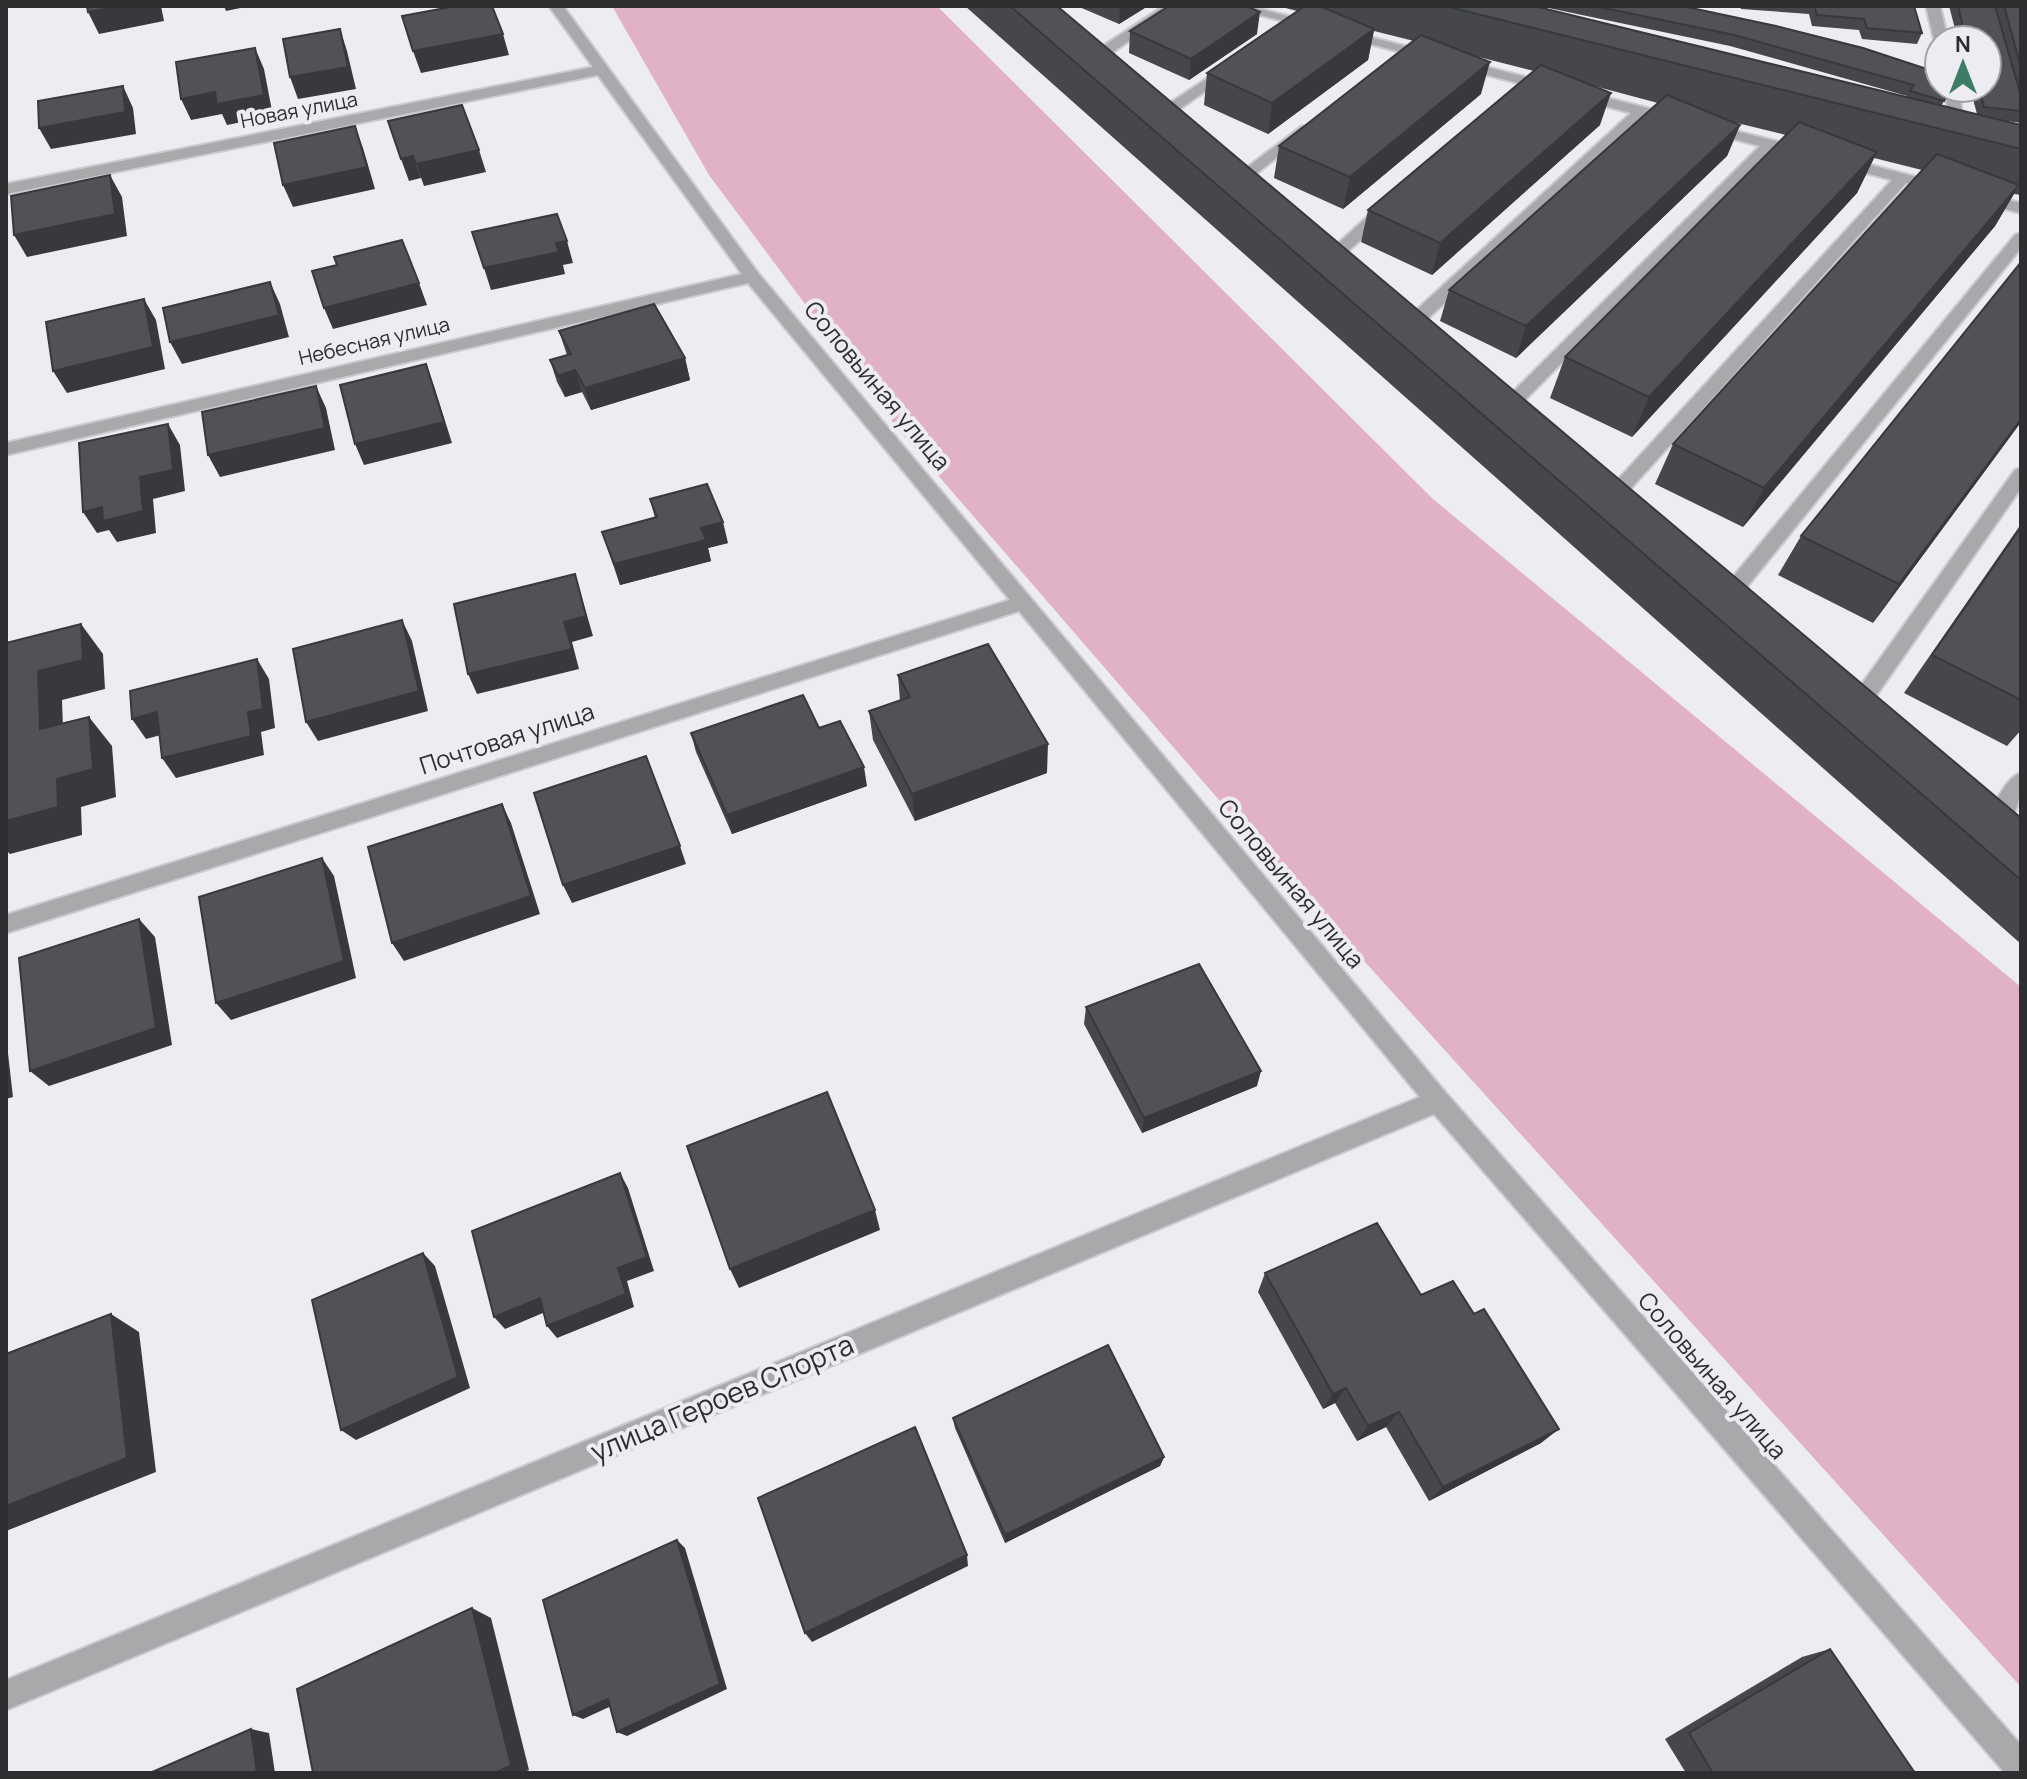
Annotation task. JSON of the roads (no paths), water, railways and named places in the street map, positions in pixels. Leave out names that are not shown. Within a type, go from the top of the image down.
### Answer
[{"type":"street","name":"Соловьиная улица","points":[[556,6],[752,277],[1023,603],[1438,1101],[2021,1768]]},
{"type":"street","points":[[1102,53],[1173,6]]},
{"type":"street","points":[[1233,6],[1289,26],[1519,86],[1642,111],[2021,208]]},
{"type":"street","points":[[1169,110],[1245,57]]},
{"type":"street","name":"Новая улица","points":[[6,189],[600,70]]},
{"type":"street","points":[[1951,138],[1954,104]]},
{"type":"street","points":[[1417,319],[1642,111]]},
{"type":"street","points":[[1246,175],[1318,117]]},
{"type":"street","points":[[1514,401],[1770,144]]},
{"type":"street","points":[[1619,490],[1902,178]]},
{"type":"street","points":[[1338,252],[1396,199]]},
{"type":"street","points":[[1735,588],[2021,238]]},
{"type":"street","name":"Небесная улица","points":[[6,449],[752,277]]},
{"type":"street","points":[[1864,697],[2021,474]]},
{"type":"street","name":"Почтовая улица","points":[[6,924],[1023,603]]},
{"type":"street","points":[[2001,812],[2021,781]]},
{"type":"street","name":"улица Героев Спорта","points":[[6,1695],[1438,1101]]}]
